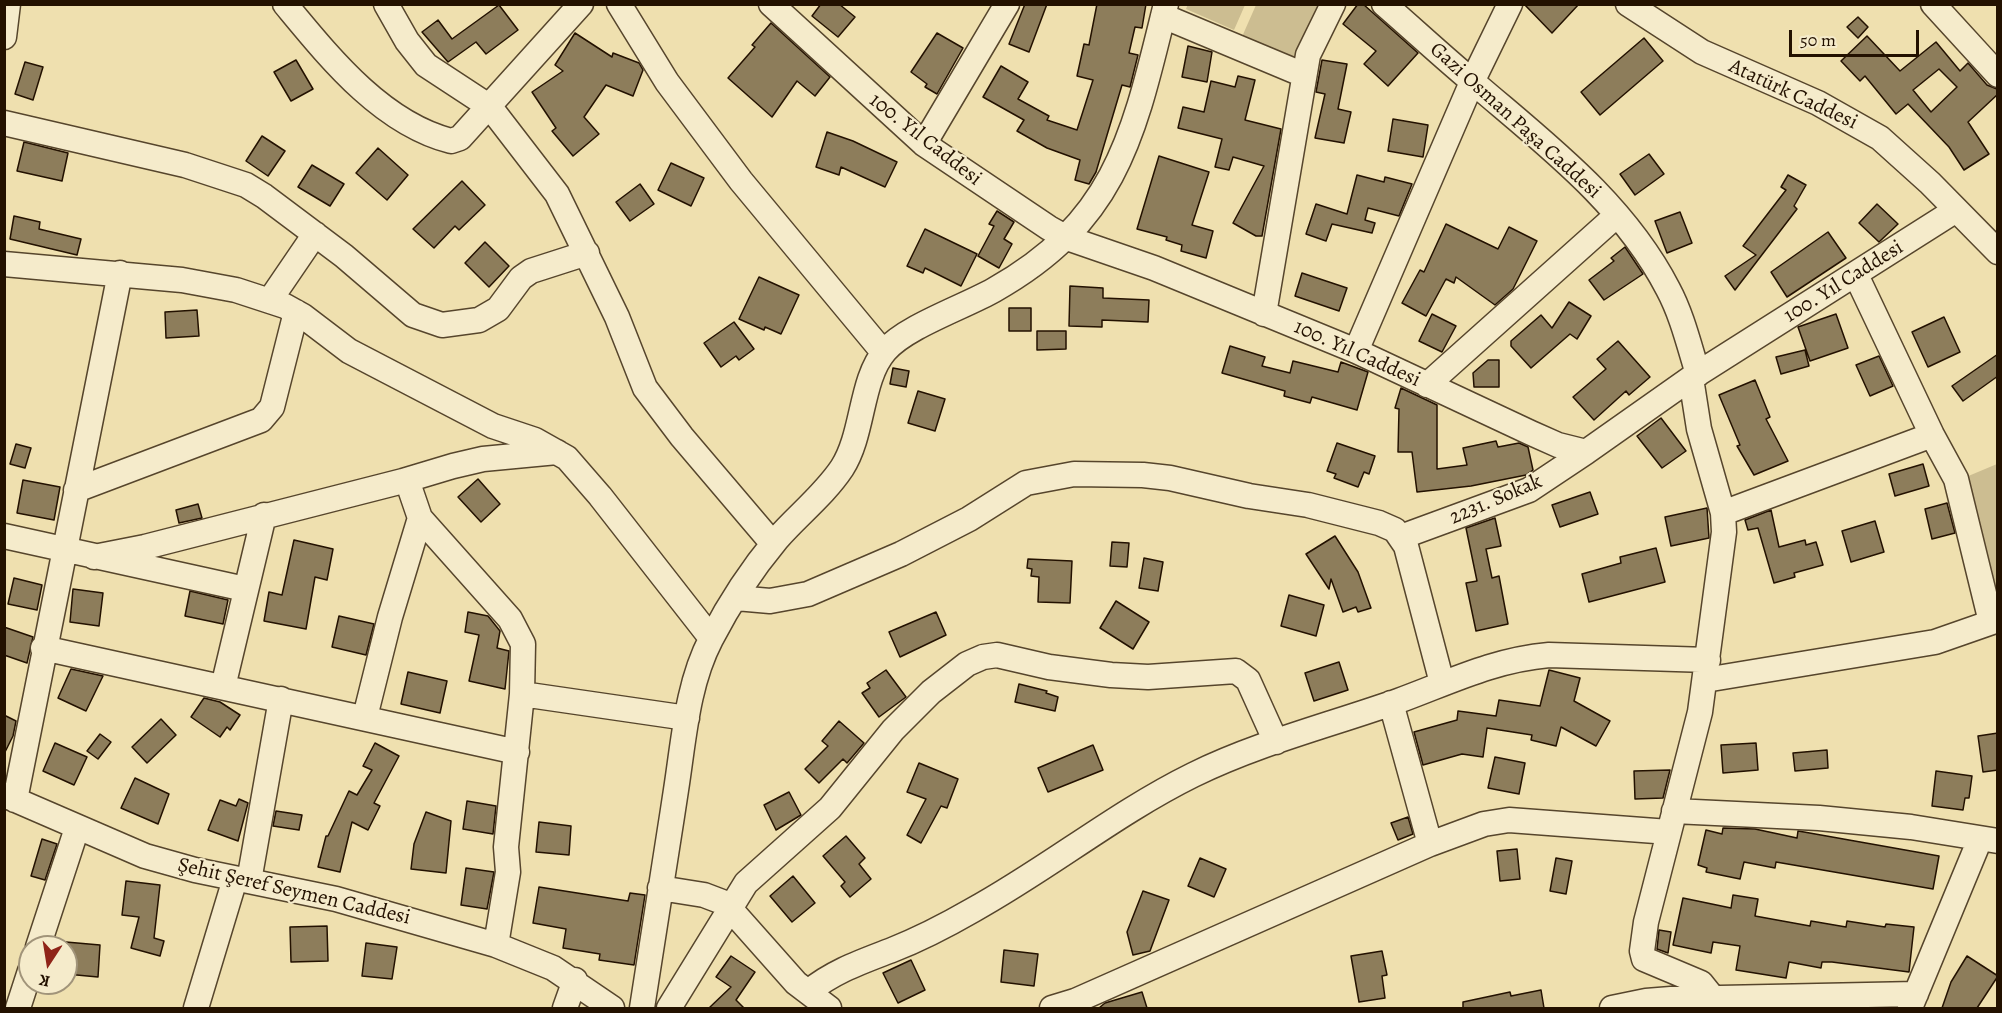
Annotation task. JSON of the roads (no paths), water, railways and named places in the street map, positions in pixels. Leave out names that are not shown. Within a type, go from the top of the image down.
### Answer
[{"type":"street","points":[[4,37],[8,4]]},
{"type":"street","points":[[285,4],[321,48],[365,92],[407,123],[451,141],[460,138],[490,107],[581,4]]},
{"type":"street","points":[[386,4],[407,41],[426,65],[490,107],[556,194],[617,317],[645,388],[682,437],[774,544]]},
{"type":"street","points":[[619,4],[667,82],[741,181],[883,352]]},
{"type":"street","points":[[924,144],[1007,4]]},
{"type":"street","points":[[1264,314],[1304,75],[1312,44],[1333,4]]},
{"type":"street","name":"Gazi Osman Paşa Caddesi","points":[[1384,4],[1588,181],[1617,215],[1668,288],[1677,308],[1695,376],[1699,429],[1722,513],[1724,532],[1700,712],[1646,922],[1642,956],[1659,967],[1701,983],[1698,1001]]},
{"type":"street","points":[[1356,351],[1472,82],[1510,4]]},
{"type":"street","name":"Atatürk Caddesi","points":[[1628,4],[1702,52],[1852,120],[1899,154],[1998,252]]},
{"type":"street","points":[[1933,4],[1998,75]]},
{"type":"street","name":"100. Yıl Caddesi","points":[[784,9],[924,144],[984,186],[1067,238],[1154,268],[1356,351],[1558,445],[1586,452],[1695,376],[1956,210]]},
{"type":"street","points":[[642,1008],[692,690],[711,638],[735,598],[774,544],[843,467],[856,437],[870,383],[883,352],[898,339],[1016,278],[1067,238],[1093,207],[1114,172],[1140,110],[1164,10],[1304,75]]},
{"type":"street","points":[[4,123],[224,177],[264,196],[315,234],[413,315],[441,325],[479,320],[498,309],[522,278],[531,271],[587,253]]},
{"type":"street","points":[[1427,385],[1617,215]]},
{"type":"street","points":[[270,300],[315,234]]},
{"type":"street","points":[[4,264],[120,273],[225,288],[270,300],[296,312],[333,341],[359,357],[493,426],[535,440],[557,452],[578,470],[711,638]]},
{"type":"street","points":[[10,798],[64,550],[120,273]]},
{"type":"street","points":[[808,992],[838,971],[920,938],[991,900],[1155,795],[1194,774],[1276,742],[1442,684],[1478,668],[1532,656],[1706,670],[1924,645],[1995,621],[1956,479],[1932,435],[1856,275]]},
{"type":"street","points":[[76,489],[261,420],[272,407],[296,312]]},
{"type":"street","points":[[1722,513],[1932,435]]},
{"type":"street","points":[[93,557],[157,544],[483,459],[557,452]]},
{"type":"street","name":"2231. Sokak","points":[[1401,537],[1529,489],[1586,452]]},
{"type":"street","points":[[735,598],[770,601],[808,594],[901,554],[969,519],[1026,483],[1074,474],[1143,475],[1170,478],[1249,496],[1308,505],[1379,523],[1395,530],[1401,537],[1442,684]]},
{"type":"street","points":[[407,480],[420,518],[519,632],[525,659],[506,847],[508,872],[496,945]]},
{"type":"street","points":[[223,687],[264,515]]},
{"type":"street","points":[[365,717],[390,618],[420,518]]},
{"type":"street","points":[[4,536],[245,589]]},
{"type":"street","points":[[43,648],[517,752]]},
{"type":"street","points":[[669,1008],[730,909],[752,878],[830,808],[892,730],[953,674],[983,657],[997,655],[1049,667],[1111,675],[1148,677],[1236,671],[1248,680],[1276,742]]},
{"type":"street","points":[[522,694],[687,718]]},
{"type":"street","points":[[196,1008],[242,880],[281,699]]},
{"type":"street","points":[[1391,703],[1430,844]]},
{"type":"street","name":"Şehit Şeref Seymen Caddesi","points":[[10,798],[145,856],[242,880],[336,899],[496,945],[553,968],[612,1008]]},
{"type":"street","points":[[1052,1008],[1075,1001],[1430,844],[1484,824],[1509,820],[1672,822],[1819,818],[1911,827],[1989,840],[1913,1001],[1646,1001],[1612,1008]]},
{"type":"street","points":[[42,935],[77,828]]},
{"type":"street","points":[[660,888],[704,895],[730,909],[777,962],[808,992],[830,1008]]},
{"type":"street","points":[[565,1008],[574,981]]}]
